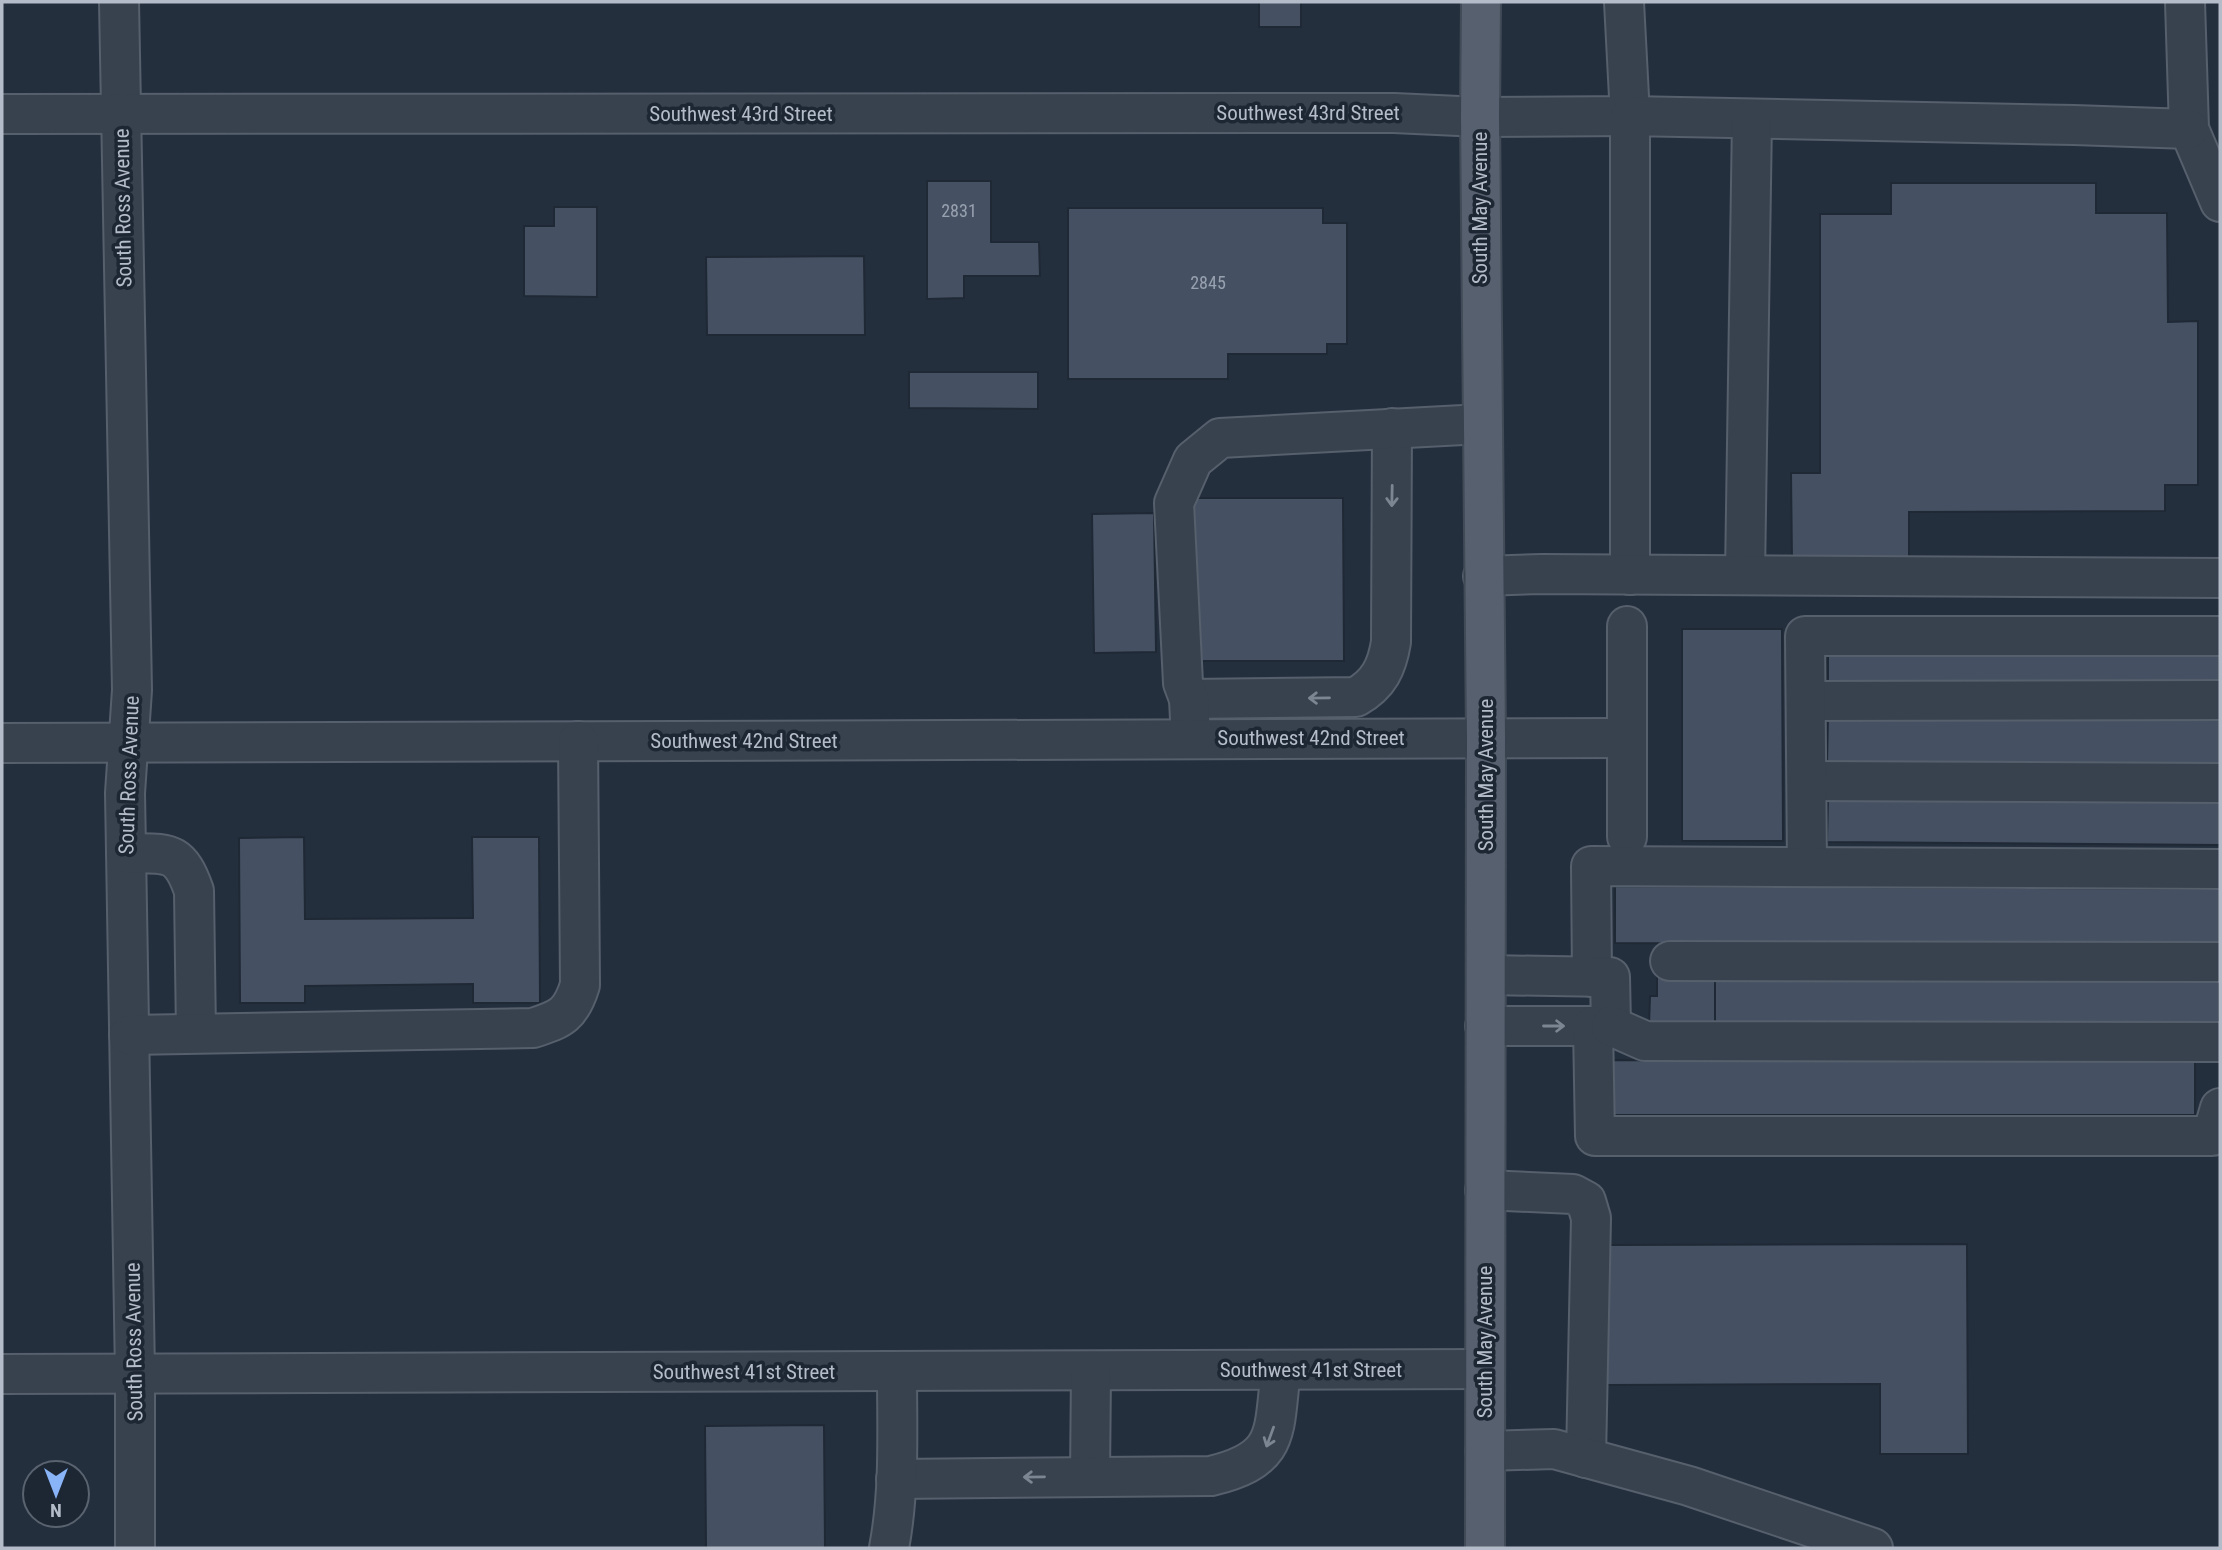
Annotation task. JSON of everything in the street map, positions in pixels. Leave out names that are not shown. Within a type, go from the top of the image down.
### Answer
[{"type":"main road","name":"South May Avenue","points":[[1482,2],[1480,117],[1486,737],[1485,1548]]},
{"type":"street","name":"South Ross Avenue","points":[[119,2],[132,677],[125,793],[135,1374],[135,1548]]},
{"type":"street","points":[[1624,2],[1630,116],[1630,575]]},
{"type":"street","points":[[2185,2],[2189,129],[2220,202]]},
{"type":"street","name":"Southwest 43rd Street","points":[[2,114],[1394,113],[1480,117],[1630,116],[2189,129]]},
{"type":"street","points":[[1745,575],[1752,119]]},
{"type":"street","points":[[1191,739],[1189,699],[1183,683],[1174,503],[1193,460],[1220,438],[1482,424]]},
{"type":"street","points":[[1189,699],[1356,697],[1370,689],[1388,663],[1391,642],[1392,428]]},
{"type":"street","points":[[1483,576],[1542,574],[2220,578]]},
{"type":"street","points":[[1627,626],[1627,837]]},
{"type":"street","points":[[1807,867],[1805,636],[2220,636]]},
{"type":"street","points":[[1356,697],[1356,737]]},
{"type":"street","points":[[1806,701],[2220,700]]},
{"type":"street","name":"Southwest 42nd Street","points":[[2,743],[1627,738]]},
{"type":"street","points":[[129,1035],[533,1028],[558,1021],[574,1005],[580,985],[578,741]]},
{"type":"street","points":[[1807,781],[2220,783]]},
{"type":"street","points":[[126,853],[166,854],[179,860],[188,874],[194,891],[196,1033]]},
{"type":"street","points":[[1592,977],[1591,866],[2220,869]]},
{"type":"street","points":[[1670,961],[2220,962]]},
{"type":"street","points":[[1486,975],[1610,977],[1602,1026],[1595,1136],[2213,1136],[2220,1108]]},
{"type":"street","points":[[1485,1026],[1602,1026],[1645,1041],[2220,1042]]},
{"type":"street","points":[[1485,1190],[1573,1194],[1586,1201],[1591,1218],[1591,1281],[1586,1458]]},
{"type":"street","name":"Southwest 41st Street","points":[[2,1374],[1485,1369]]},
{"type":"street","points":[[896,1479],[1212,1476],[1233,1471],[1255,1460],[1272,1439],[1281,1370]]},
{"type":"street","points":[[889,1548],[894,1522],[896,1479],[897,1371]]},
{"type":"street","points":[[1090,1477],[1091,1371]]},
{"type":"street","points":[[1485,1451],[1554,1450],[1696,1489],[1873,1548]]},
{"type":"building","points":[[1259,2],[1301,2],[1301,27],[1259,27]]},
{"type":"building","points":[[927,181],[991,181],[991,242],[1039,242],[1040,276],[964,276],[964,298],[927,299]]},
{"type":"building","points":[[1891,183],[2096,183],[2096,213],[2167,213],[2168,322],[2198,321],[2198,485],[2165,485],[2165,511],[1909,512],[1909,561],[1792,562],[1791,473],[1820,473],[1820,214],[1891,214]]},
{"type":"building","points":[[554,207],[597,207],[597,297],[524,296],[524,226],[554,226]]},
{"type":"building","points":[[1068,208],[1323,208],[1323,223],[1347,223],[1347,344],[1327,344],[1327,354],[1228,354],[1228,379],[1068,379]]},
{"type":"building","points":[[864,256],[865,335],[707,335],[706,257]]},
{"type":"building","points":[[909,372],[1038,372],[1038,409],[909,408]]},
{"type":"building","points":[[1192,498],[1343,498],[1344,661],[1192,661]]},
{"type":"building","points":[[1154,513],[1156,652],[1094,653],[1092,514]]},
{"type":"building","points":[[1682,629],[1782,629],[1783,841],[1682,841]]},
{"type":"building","points":[[1828,643],[2220,645],[2220,684],[1828,682]]},
{"type":"building","points":[[1828,715],[2220,717],[2220,766],[1827,764]]},
{"type":"building","points":[[1828,796],[2220,798],[2220,845],[1827,842]]},
{"type":"building","points":[[304,837],[305,919],[473,918],[472,837],[539,837],[540,1003],[473,1003],[473,984],[305,986],[305,1003],[240,1003],[239,838]]},
{"type":"building","points":[[1615,886],[2220,889],[2220,947],[1615,943]]},
{"type":"building","points":[[1657,975],[1716,975],[1715,1027],[1649,1026],[1650,996],[1657,996]]},
{"type":"building","points":[[1715,978],[2219,979],[2219,1025],[1715,1024]]},
{"type":"building","points":[[1611,1060],[2195,1061],[2195,1115],[1611,1115]]},
{"type":"building","points":[[1967,1244],[1968,1454],[1880,1454],[1880,1384],[1607,1385],[1606,1245]]},
{"type":"building","points":[[824,1425],[825,1548],[706,1548],[705,1426]]}]
